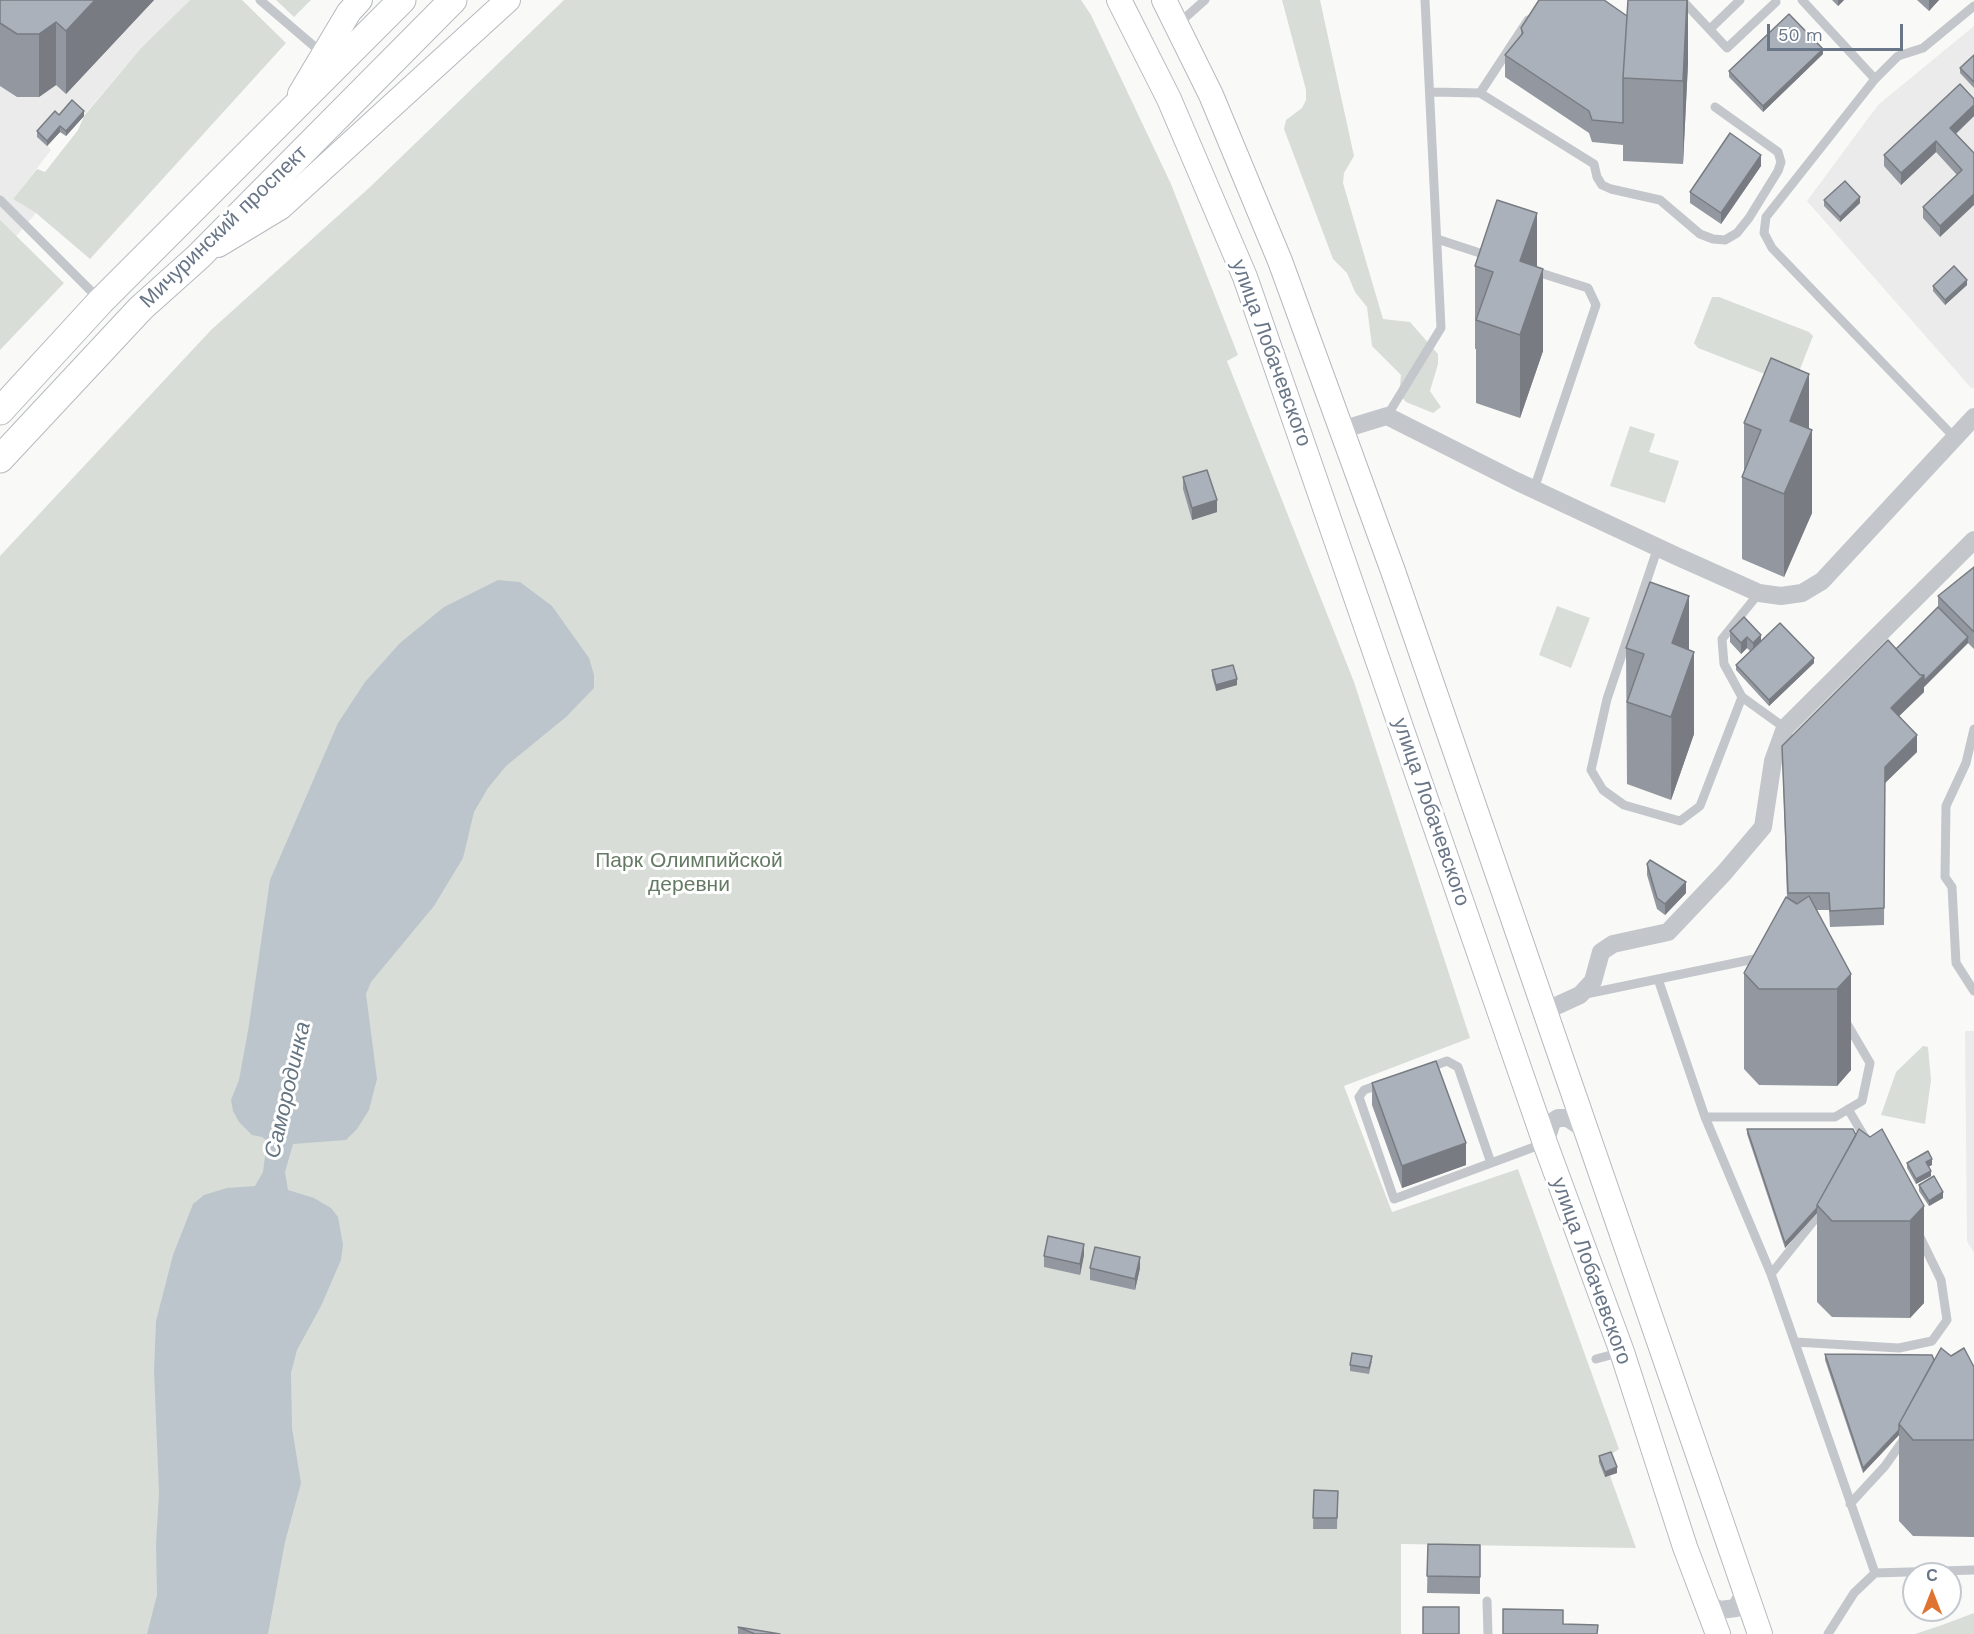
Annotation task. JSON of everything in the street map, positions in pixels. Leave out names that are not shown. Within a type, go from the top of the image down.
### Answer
[{"type":"main road","points":[[289,113],[349,12],[360,0]]},
{"type":"main road","name":"Мичуринский проспект","points":[[0,411],[101,302],[402,0]]},
{"type":"main road","name":"Мичуринский проспект","points":[[0,459],[141,308],[198,257],[453,0]]},
{"type":"main road","points":[[198,257],[281,207],[508,0]]},
{"type":"main road","name":"улица Лобачевского","points":[[1119,0],[1168,99],[1245,277],[1545,1143],[1622,1352],[1685,1547],[1718,1634]]},
{"type":"main road","name":"улица Лобачевского","points":[[1164,0],[1211,95],[1280,261],[1393,571],[1543,1012],[1760,1634]]},
{"type":"street","points":[[1341,430],[1387,416],[1658,547],[1759,593],[1781,596],[1802,593],[1822,581],[1974,417]]},
{"type":"street","points":[[1543,1012],[1580,995],[1593,981],[1601,952],[1612,944],[1668,932],[1724,873],[1763,827],[1773,761],[1785,728],[1974,540]]},
{"type":"street","points":[[1545,1143],[1547,1131],[1558,1118],[1568,1118],[1584,1129]]},
{"type":"street","points":[[1705,1596],[1712,1606],[1720,1610],[1736,1608],[1743,1594],[1742,1582]]},
{"type":"lane","points":[[260,0],[324,55]]},
{"type":"lane","points":[[1177,26],[1205,0]]},
{"type":"lane","points":[[1387,416],[1441,328],[1425,0]]},
{"type":"lane","points":[[1682,0],[1727,48],[1776,2]]},
{"type":"lane","points":[[1710,29],[1740,0]]},
{"type":"lane","points":[[1802,0],[1875,79]]},
{"type":"lane","points":[[1954,437],[1772,248],[1764,233],[1766,217],[1875,79],[1898,56],[1923,48],[1974,6]]},
{"type":"lane","points":[[1480,93],[1534,10]]},
{"type":"lane","points":[[1431,92],[1480,93],[1594,164],[1597,177],[1602,185],[1660,200],[1700,234],[1713,239],[1725,240],[1737,233],[1749,218],[1779,171],[1781,162],[1779,152],[1715,107]]},
{"type":"lane","points":[[0,200],[101,302]]},
{"type":"lane","points":[[1437,239],[1502,260]]},
{"type":"lane","points":[[1524,267],[1588,288],[1596,305],[1534,489]]},
{"type":"lane","points":[[1658,547],[1606,699],[1591,770],[1603,790],[1624,805],[1680,820],[1700,806],[1742,697]]},
{"type":"lane","points":[[1759,593],[1722,639],[1724,664],[1742,697],[1785,728]]},
{"type":"lane","points":[[1974,729],[1966,763],[1946,806],[1945,877],[1952,886],[1956,963],[1963,978],[1974,991]]},
{"type":"lane","points":[[1580,995],[1769,956]]},
{"type":"lane","points":[[1658,979],[1706,1117],[1771,1274],[1875,1573]]},
{"type":"lane","points":[[1706,1117],[1835,1117],[1862,1101],[1870,1063],[1842,1016]]},
{"type":"lane","points":[[1416,1072],[1447,1061],[1458,1067],[1491,1163]]},
{"type":"lane","points":[[1395,1079],[1364,1090],[1359,1097],[1394,1199],[1545,1143]]},
{"type":"lane","points":[[1848,1109],[1870,1148]]},
{"type":"lane","points":[[1771,1274],[1826,1206],[1835,1200]]},
{"type":"lane","points":[[1795,1342],[1899,1348],[1932,1341],[1947,1320],[1941,1280],[1914,1227]]},
{"type":"lane","points":[[1924,1343],[1929,1353]]},
{"type":"lane","points":[[1596,1359],[1622,1352]]},
{"type":"lane","points":[[1850,1504],[1885,1466],[1908,1434]]},
{"type":"lane","points":[[1828,1634],[1854,1593],[1875,1573],[1974,1570]]},
{"type":"lane","points":[[1487,1601],[1488,1634]]},
{"type":"shaded area","points":[[0,0],[190,0],[141,48],[66,136],[60,132],[48,146],[51,150],[13,199],[36,213],[0,255]]},
{"type":"shaded area","points":[[1974,26],[1974,387],[1972,389],[1807,201],[1878,105]]},
{"type":"shaded area","points":[[1965,1031],[1974,1031],[1974,1253],[1967,1241]]},
{"type":"green space","points":[[190,0],[242,0],[286,43],[90,259],[36,213],[13,199],[37,169],[45,172],[78,130],[84,116],[141,48]]},
{"type":"green space","points":[[276,0],[311,0],[294,17]]},
{"type":"green space","name":"Парк Олимпийской деревни","points":[[564,0],[1081,0],[1091,15],[1171,184],[1238,355],[1227,361],[1354,682],[1470,1038],[1344,1086],[1392,1212],[1518,1169],[1619,1449],[1604,1459],[1636,1548],[1401,1544],[1401,1634],[0,1634],[0,556],[211,330],[370,187]]},
{"type":"green space","points":[[1282,0],[1320,0],[1354,156],[1344,173],[1343,183],[1383,319],[1410,322],[1438,354],[1438,364],[1430,391],[1441,407],[1433,413],[1406,402],[1399,394],[1401,375],[1372,346],[1367,307],[1355,292],[1347,273],[1333,259],[1284,129],[1286,120],[1302,108],[1306,100],[1306,90]]},
{"type":"green space","points":[[0,220],[64,283],[0,350]]},
{"type":"green space","points":[[1712,297],[1719,297],[1809,332],[1813,336],[1795,382],[1788,383],[1698,348],[1694,343]]},
{"type":"green space","points":[[1630,426],[1655,434],[1649,452],[1679,461],[1665,503],[1610,486]]},
{"type":"green space","points":[[1557,606],[1590,618],[1571,668],[1539,655]]},
{"type":"green space","points":[[1923,1046],[1928,1047],[1931,1080],[1925,1124],[1881,1115],[1896,1072]]},
{"type":"green space","points":[[1974,1613],[1974,1634],[1915,1634],[1950,1622],[1962,1622],[1962,1618]]},
{"type":"water","name":"Самородинка","points":[[498,580],[520,582],[552,606],[589,658],[594,675],[594,688],[566,717],[506,766],[488,788],[474,812],[463,858],[434,906],[371,982],[366,994],[377,1079],[369,1110],[357,1129],[346,1140],[293,1144],[285,1172],[288,1190],[314,1198],[331,1208],[338,1217],[343,1245],[341,1260],[321,1306],[297,1350],[291,1373],[292,1428],[301,1483],[285,1542],[268,1634],[147,1634],[157,1595],[156,1544],[159,1493],[154,1370],[156,1321],[173,1255],[193,1204],[204,1195],[227,1188],[255,1186],[263,1172],[267,1141],[262,1137],[252,1135],[239,1122],[233,1111],[231,1100],[239,1080],[249,1025],[270,880],[338,723],[365,682],[400,643],[444,607]]},
{"type":"building","points":[[0,0],[95,0],[66,31],[56,22],[39,34],[17,34],[0,23]]},
{"type":"building","points":[[1539,0],[1604,0],[1627,16],[1623,123],[1592,120],[1589,111],[1505,55],[1523,33],[1521,28]]},
{"type":"building","points":[[1628,0],[1687,0],[1683,81],[1623,78]]},
{"type":"building","points":[[1789,14],[1823,49],[1763,106],[1729,71]]},
{"type":"building","points":[[1974,55],[1974,82],[1960,68]]},
{"type":"building","points":[[1960,84],[1974,99],[1974,105],[1950,128],[1974,153],[1974,194],[1940,226],[1923,207],[1962,170],[1936,141],[1901,173],[1884,155]]},
{"type":"building","points":[[72,100],[84,111],[66,131],[60,126],[47,141],[37,131],[55,111],[59,115]]},
{"type":"building","points":[[1730,133],[1761,155],[1721,213],[1690,192]]},
{"type":"building","points":[[1845,181],[1860,197],[1840,217],[1824,200]]},
{"type":"building","points":[[1497,200],[1537,213],[1520,261],[1543,269],[1520,335],[1476,320],[1493,272],[1475,266]]},
{"type":"building","points":[[1954,266],[1967,280],[1945,300],[1933,286]]},
{"type":"building","points":[[1771,358],[1809,374],[1790,421],[1812,430],[1784,494],[1742,477],[1761,430],[1744,423]]},
{"type":"building","points":[[1207,470],[1217,500],[1192,508],[1183,477]]},
{"type":"building","points":[[1974,567],[1974,632],[1938,596]]},
{"type":"building","points":[[1650,582],[1689,596],[1672,643],[1694,652],[1671,717],[1627,702],[1644,654],[1626,648]]},
{"type":"building","points":[[1938,607],[1968,637],[1924,681],[1924,675],[1920,675],[1896,649]]},
{"type":"building","points":[[1744,617],[1761,635],[1753,643],[1747,637],[1741,643],[1730,631]]},
{"type":"building","points":[[1780,623],[1814,658],[1769,700],[1736,665]]},
{"type":"building","points":[[1888,640],[1920,675],[1924,675],[1891,708],[1917,735],[1885,767],[1884,908],[1830,911],[1829,893],[1788,893],[1782,746]]},
{"type":"building","points":[[1233,665],[1237,679],[1216,685],[1212,670]]},
{"type":"building","points":[[1650,860],[1686,882],[1665,904],[1657,898],[1647,864]]},
{"type":"building","points":[[1809,896],[1851,974],[1837,989],[1759,989],[1744,973],[1786,897],[1797,904]]},
{"type":"building","points":[[1436,1061],[1466,1143],[1402,1166],[1372,1083]]},
{"type":"building","points":[[1747,1129],[1853,1129],[1856,1135],[1817,1208],[1785,1243]]},
{"type":"building","points":[[1859,1129],[1870,1137],[1882,1129],[1924,1206],[1910,1221],[1832,1221],[1817,1205]]},
{"type":"building","points":[[1928,1151],[1932,1159],[1926,1162],[1931,1171],[1916,1179],[1907,1163]]},
{"type":"building","points":[[1934,1176],[1943,1192],[1929,1201],[1919,1185]]},
{"type":"building","points":[[1048,1236],[1084,1244],[1080,1264],[1044,1256]]},
{"type":"building","points":[[1095,1247],[1140,1257],[1135,1279],[1090,1268]]},
{"type":"building","points":[[1941,1348],[1951,1356],[1964,1348],[1974,1367],[1974,1440],[1913,1440],[1899,1424]]},
{"type":"building","points":[[1352,1353],[1372,1356],[1369,1368],[1350,1365]]},
{"type":"building","points":[[1825,1354],[1932,1355],[1934,1360],[1899,1424],[1899,1430],[1863,1468]]},
{"type":"building","points":[[1611,1452],[1617,1467],[1605,1472],[1599,1456]]},
{"type":"building","points":[[1314,1490],[1338,1491],[1337,1518],[1313,1518]]},
{"type":"building","points":[[1428,1544],[1480,1545],[1480,1577],[1427,1576]]},
{"type":"building","points":[[1423,1607],[1459,1607],[1459,1634],[1423,1634]]},
{"type":"building","points":[[1503,1609],[1563,1610],[1563,1624],[1598,1625],[1597,1634],[1503,1634]]},
{"type":"building","points":[[738,1627],[780,1634],[755,1634]]}]
